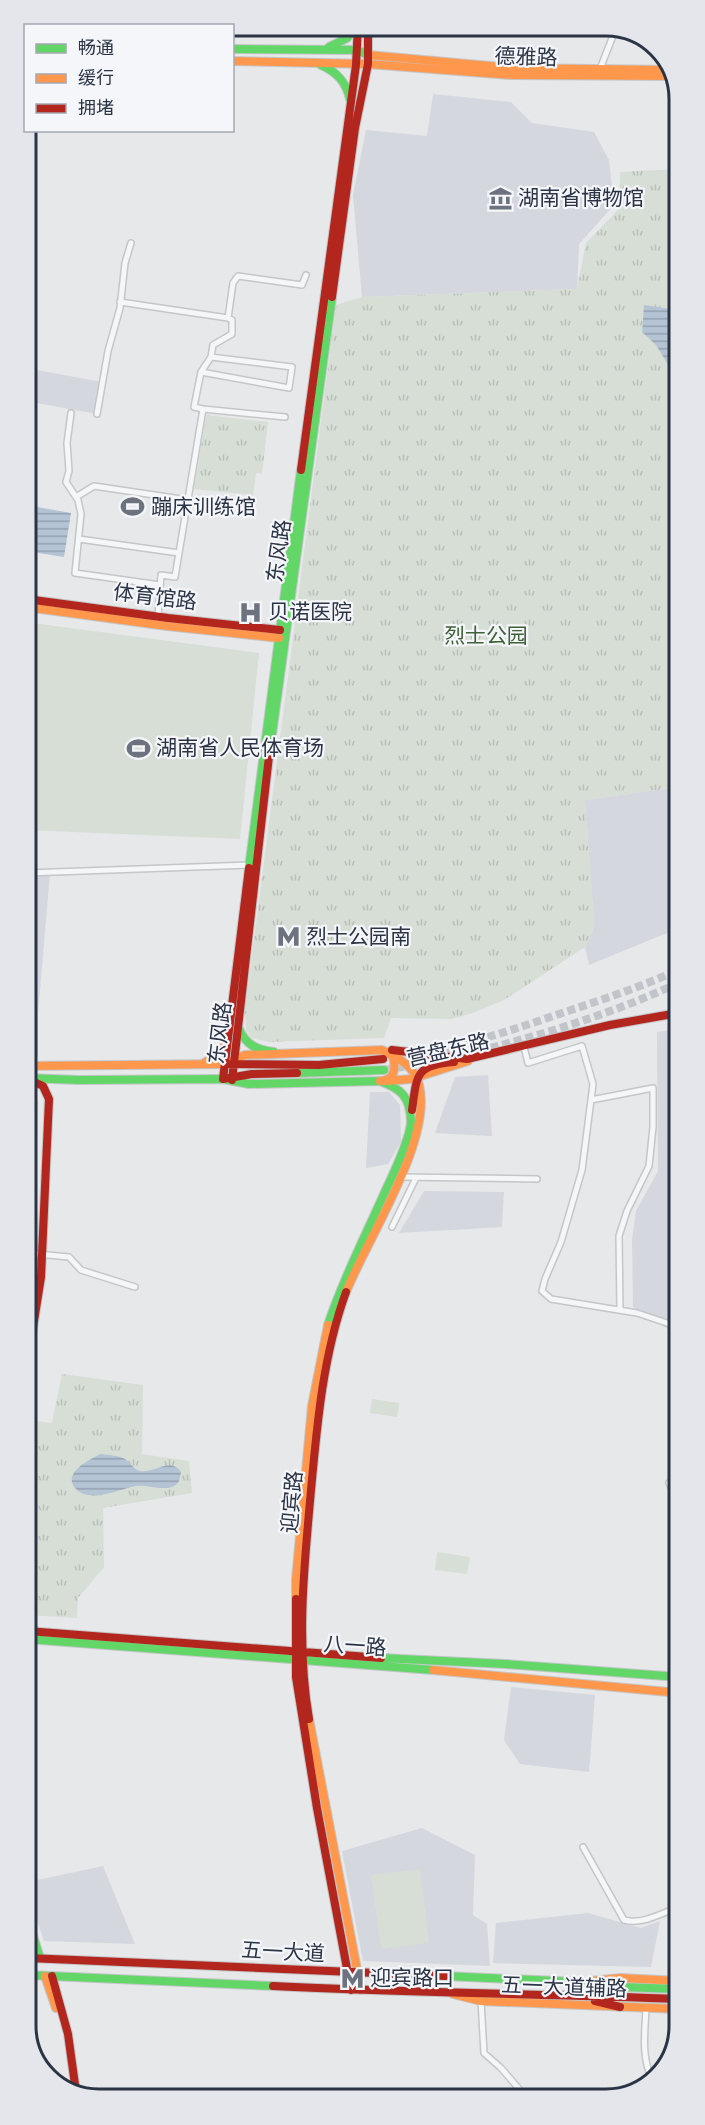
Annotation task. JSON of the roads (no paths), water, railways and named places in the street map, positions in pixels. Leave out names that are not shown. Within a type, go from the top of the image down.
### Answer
[{"type":"main road","points":[[324,49],[350,36]]},
{"type":"main road","name":"东风路","points":[[231,1063],[229,1038],[250,865],[356,64],[357,36]]},
{"type":"main road","name":"东风路","points":[[229,1079],[238,1027],[261,813],[355,128],[368,64],[368,36]]},
{"type":"main road","name":"德雅路","points":[[234,49],[357,50],[368,55],[600,74],[662,70]]},
{"type":"main road","name":"德雅路","points":[[234,61],[368,64],[511,75],[664,76]]},
{"type":"main road","points":[[309,62],[330,68],[339,75],[348,88],[350,99]]},
{"type":"main road","name":"体育馆路","points":[[36,600],[279,634]]},
{"type":"main road","name":"体育馆路","points":[[36,608],[167,626],[279,634]]},
{"type":"main road","name":"营盘东路","points":[[231,1063],[244,1055],[281,1053],[449,1055],[467,1059],[517,1049],[610,1024],[669,1016]]},
{"type":"main road","name":"营盘东路","points":[[229,1079],[249,1084],[418,1078],[470,1061],[525,1051],[599,1031],[669,1017]]},
{"type":"main road","points":[[238,1027],[248,1044],[259,1049],[281,1053]]},
{"type":"main road","points":[[201,1065],[219,1054],[229,1038]]},
{"type":"main road","points":[[382,1054],[405,1060],[418,1078],[429,1066],[467,1059]]},
{"type":"main road","points":[[382,1054],[391,1054],[396,1063],[395,1072],[383,1081],[392,1085],[406,1098],[411,1122]]},
{"type":"main road","name":"营盘东路","points":[[36,1066],[231,1063],[319,1065],[382,1054]]},
{"type":"main road","name":"营盘东路","points":[[36,1078],[229,1079],[252,1074],[384,1070]]},
{"type":"main road","points":[[421,1094],[426,1083],[441,1070]]},
{"type":"main road","name":"迎宾路","points":[[351,1990],[317,1808],[298,1689],[303,1579],[320,1406],[327,1362],[339,1311],[401,1177],[416,1136],[421,1094],[418,1078]]},
{"type":"main road","name":"迎宾路","points":[[361,1990],[299,1656],[297,1568],[312,1406],[332,1309],[368,1225],[400,1160],[411,1122],[418,1078]]},
{"type":"main road","points":[[36,1082],[43,1086],[49,1099],[43,1253],[36,1313]]},
{"type":"main road","name":"八一路","points":[[36,1632],[279,1649],[299,1656],[669,1692]]},
{"type":"main road","name":"八一路","points":[[36,1640],[299,1656],[446,1660],[669,1676]]},
{"type":"main road","points":[[36,1945],[40,1958]]},
{"type":"main road","name":"五一大道","points":[[36,1958],[579,1982],[621,1987],[669,1989]]},
{"type":"main road","name":"五一大道","points":[[36,1975],[351,1990],[669,1999]]},
{"type":"main road","points":[[49,1976],[71,2069],[72,2083]]},
{"type":"main road","points":[[49,1976],[68,2034],[75,2084]]},
{"type":"main road","name":"五一大道辅路","points":[[579,1982],[621,1978],[669,1980]]},
{"type":"main road","name":"五一大道辅路","points":[[449,1993],[481,2001],[669,2009]]},
{"type":"main road","points":[[580,1997],[620,2007]]},
{"type":"street","points":[[600,74],[613,36]]},
{"type":"street","points":[[97,414],[108,351],[120,302],[125,263],[131,243]]},
{"type":"street","points":[[228,318],[233,283],[238,276],[302,285],[306,275]]},
{"type":"street","points":[[120,302],[232,320],[232,334],[213,345],[211,357],[201,372],[194,406],[202,409],[285,417]]},
{"type":"street","points":[[201,372],[289,388],[292,367],[211,357]]},
{"type":"street","points":[[158,616],[161,576],[176,578],[202,409]]},
{"type":"street","points":[[71,413],[67,443],[69,471],[66,482],[76,497],[81,514],[75,573],[160,585]]},
{"type":"street","points":[[76,497],[94,486],[188,500]]},
{"type":"street","points":[[79,538],[179,553]]},
{"type":"street","points":[[36,873],[250,865]]},
{"type":"street","points":[[525,1051],[528,1063],[582,1046],[592,1084],[582,1170],[561,1242],[542,1291],[551,1299],[620,1310],[669,1323]]},
{"type":"street","points":[[591,1100],[653,1088],[653,1127],[649,1166],[627,1211],[619,1236],[620,1310]]},
{"type":"street","points":[[401,1177],[537,1179]]},
{"type":"street","points":[[392,1227],[416,1178]]},
{"type":"street","points":[[36,1253],[69,1257],[81,1270],[135,1287]]},
{"type":"street","points":[[583,1847],[624,1920],[642,1921],[669,1911]]},
{"type":"street","points":[[481,2001],[484,2053],[519,2089]]},
{"type":"street","points":[[646,2008],[644,2054],[648,2072]]},
{"type":"water","points":[[644,305],[669,309],[669,366],[656,345],[642,332]]},
{"type":"water","points":[[36,507],[71,513],[64,557],[36,553]]},
{"type":"water","points":[[100,1454],[113,1455],[127,1460],[140,1471],[167,1465],[177,1467],[181,1472],[179,1480],[173,1487],[168,1488],[136,1486],[106,1494],[83,1494],[73,1484],[74,1473],[83,1464]]},
{"type":"tunnel","points":[[394,1058],[437,1050],[500,1033],[621,993],[669,974]]},
{"type":"tunnel","points":[[456,1057],[569,1025],[669,987]]},
{"type":"tunnel","points":[[384,1070],[433,1062]]},
{"type":"place","name":"湖南省博物馆","points":[[500,198]]},
{"type":"place","name":"蹦床训练馆","points":[[133,507]]},
{"type":"place","name":"贝诺医院","points":[[250,612]]},
{"type":"place","name":"湖南省人民体育场","points":[[138,748]]},
{"type":"place","name":"烈士公园南","points":[[288,937]]},
{"type":"place","name":"迎宾路口","points":[[352,1978]]},
{"type":"park label","name":"烈士公园","points":[[486,636]]}]
